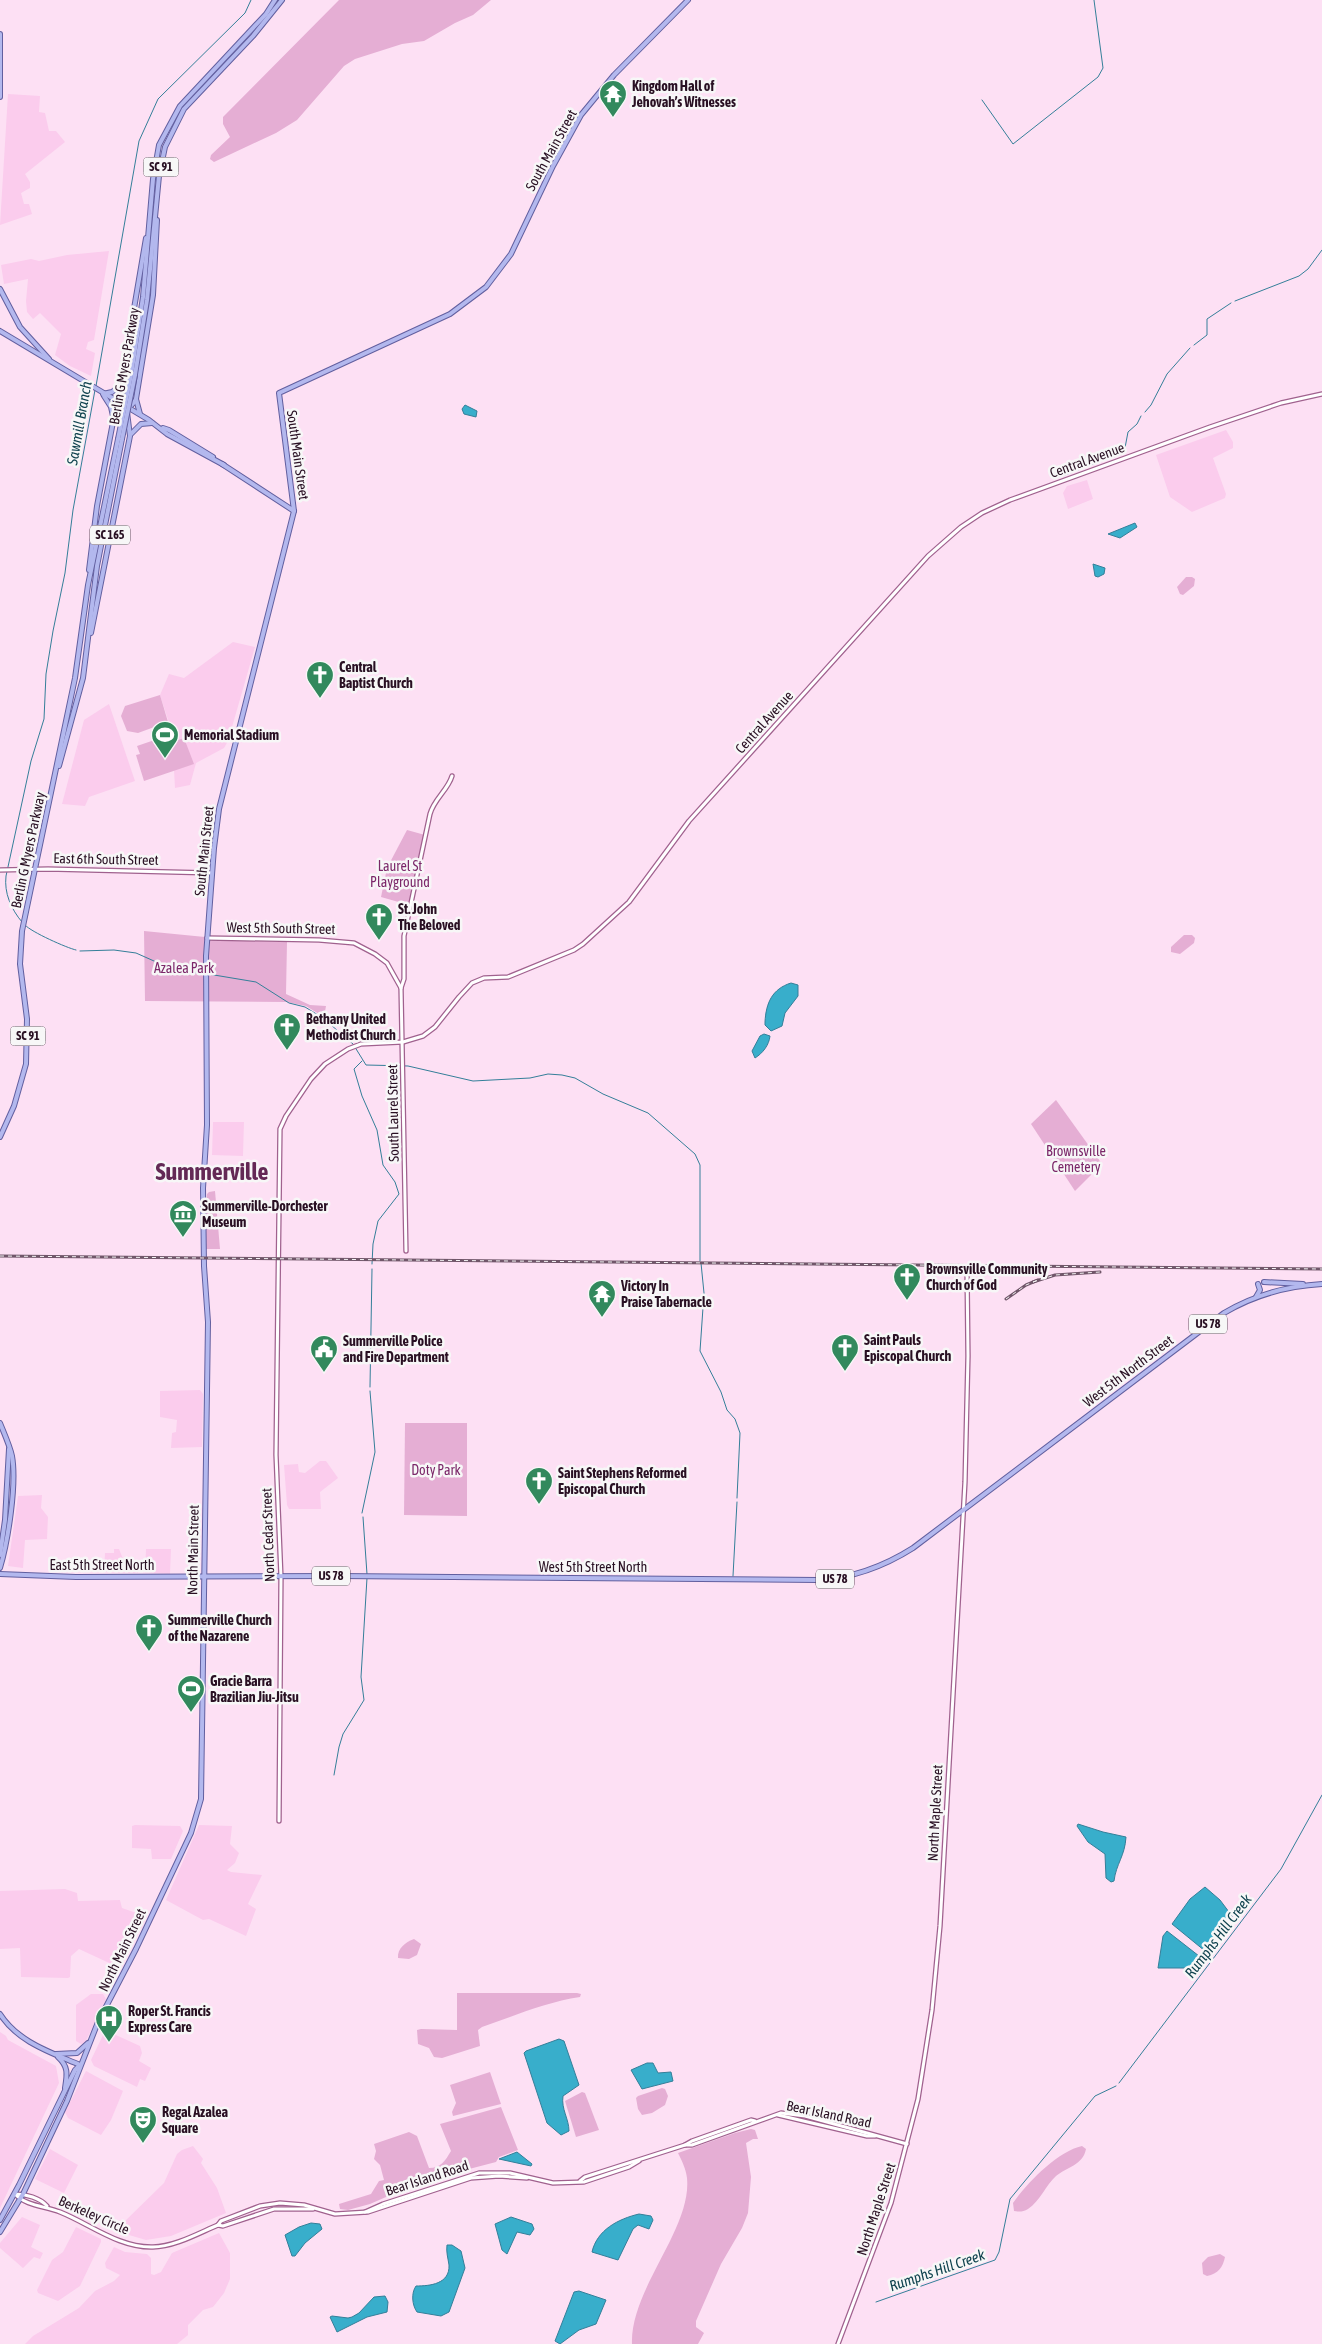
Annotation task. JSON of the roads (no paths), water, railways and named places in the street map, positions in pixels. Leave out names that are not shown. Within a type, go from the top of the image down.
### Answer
[{"type":"main road","name":"Berlin G Myers Parkway","points":[[133,375],[143,298],[153,179],[160,145],[182,107],[266,14],[275,0]]},
{"type":"main road","name":"Berlin G Myers Parkway","points":[[0,1137],[14,1106],[26,1064],[27,1019],[20,964],[22,931],[75,678],[88,585],[120,439],[147,300],[165,147],[182,107],[253,36],[282,0]]},
{"type":"main road","name":"South Main Street","points":[[203,1188],[207,1125],[205,1060],[207,938],[219,809],[294,511],[279,393],[440,320],[464,306],[480,293],[508,260],[553,166],[582,116],[614,75],[688,0]]},
{"type":"main road","points":[[0,34],[0,97]]},
{"type":"main road","points":[[113,422],[116,414],[134,404],[136,399],[153,295],[158,196]]},
{"type":"main road","points":[[126,407],[121,396],[121,385],[149,217]]},
{"type":"main road","points":[[0,289],[20,328],[52,363]]},
{"type":"main road","points":[[0,331],[141,415],[166,434],[224,466],[294,511]]},
{"type":"main road","points":[[102,393],[112,392],[121,385]]},
{"type":"main road","name":"SC 165","points":[[88,585],[96,515],[113,422],[111,407],[102,393]]},
{"type":"main road","points":[[136,399],[141,415]]},
{"type":"main road","name":"SC 165","points":[[87,653],[130,436],[130,420],[126,407]]},
{"type":"main road","points":[[130,436],[141,424],[153,423]]},
{"type":"main road","name":"Berlin G Myers Parkway","points":[[56,773],[76,707],[87,653],[97,566],[120,439]]},
{"type":"main road","name":"North Main Street","points":[[0,2232],[23,2194],[67,2101],[91,2039],[136,1949],[196,1820],[202,1780],[208,1303],[204,1266],[203,1188]]},
{"type":"main road","points":[[1264,1282],[1300,1283],[1305,1285]]},
{"type":"main road","points":[[1256,1297],[1260,1290],[1258,1284]]},
{"type":"main road","name":"West 5th North Street","points":[[963,1510],[1209,1323],[1256,1297],[1305,1285],[1322,1284]]},
{"type":"main road","points":[[0,1423],[12,1454],[13,1471],[10,1521],[0,1568]]},
{"type":"main road","points":[[0,1555],[7,1506],[9,1449]]},
{"type":"main road","name":"West 5th Street North","points":[[204,1578],[830,1580],[859,1574],[890,1562],[913,1548],[963,1510]]},
{"type":"main road","name":"East 5th Street North","points":[[0,1574],[204,1578]]},
{"type":"main road","points":[[0,2014],[16,2033],[30,2042],[80,2065]]},
{"type":"main road","points":[[54,2054],[77,2053],[91,2039]]},
{"type":"main road","points":[[54,2054],[66,2066],[68,2073],[64,2094]]},
{"type":"main road","name":"North Main Street","points":[[0,2220],[15,2194],[74,2070],[80,2065]]},
{"type":"street","name":"Central Avenue","points":[[280,1129],[286,1116],[311,1079],[326,1064],[351,1048],[356,1045],[403,1042],[422,1036],[435,1027],[472,983],[484,978],[510,977],[574,950],[616,914],[636,893],[689,821],[928,556],[961,527],[982,513],[1010,500],[1210,427],[1281,403],[1322,394]]},
{"type":"street","name":"South Laurel Street","points":[[406,1251],[402,988],[404,936],[430,814],[437,797],[450,783],[452,776]]},
{"type":"street","name":"East 6th South Street","points":[[1,870],[212,873]]},
{"type":"street","name":"West 5th South Street","points":[[207,938],[319,940],[354,943],[387,963],[402,988]]},
{"type":"street","name":"North Cedar Street","points":[[279,1821],[281,1577],[276,1455],[280,1129]]},
{"type":"street","name":"North Maple Street","points":[[838,2344],[891,2203],[907,2144],[925,2059],[939,1934],[963,1510],[968,1364],[967,1269]]},
{"type":"street","name":"Bear Island Road","points":[[238,2214],[260,2206],[280,2203],[304,2205],[341,2215],[364,2212],[471,2178],[499,2176],[528,2178],[553,2183],[580,2181],[618,2166],[639,2161],[685,2145],[692,2145],[751,2125],[756,2121],[791,2113],[808,2119],[873,2133],[876,2136],[907,2144]]},
{"type":"street","name":"Berkeley Circle","points":[[15,2194],[23,2194],[43,2202],[46,2206]]},
{"type":"street","points":[[15,2194],[20,2200]]},
{"type":"street","name":"Berkeley Circle","points":[[20,2200],[46,2206],[73,2217],[111,2237],[154,2247],[166,2245],[218,2225],[222,2221],[238,2214]]},
{"type":"street","name":"Bear Island Road","points":[[240,2220],[265,2210],[280,2207],[313,2208]]},
{"type":"street","name":"Berkeley Circle","points":[[218,2225],[224,2226],[240,2220]]},
{"type":"water","points":[[465,405],[477,411],[476,417],[464,414],[462,409]]},
{"type":"water","points":[[1135,523],[1137,527],[1120,538],[1108,534]]},
{"type":"water","points":[[1093,564],[1105,568],[1104,574],[1098,577],[1095,576]]},
{"type":"water","points":[[791,983],[798,985],[798,996],[785,1013],[782,1026],[771,1031],[765,1025],[767,1009],[771,998],[779,989]]},
{"type":"water","points":[[764,1034],[770,1036],[767,1046],[755,1058],[752,1051],[760,1036]]},
{"type":"water","points":[[1078,1824],[1126,1837],[1114,1881],[1111,1882],[1106,1878],[1105,1854],[1088,1842],[1077,1826]]},
{"type":"water","points":[[1205,1887],[1220,1900],[1232,1916],[1232,1919],[1205,1951],[1172,1924],[1190,1899]]},
{"type":"water","points":[[1167,1931],[1199,1956],[1190,1968],[1158,1968],[1163,1936]]},
{"type":"water","points":[[559,2039],[564,2041],[579,2085],[563,2096],[563,2105],[569,2131],[561,2135],[547,2123],[524,2053]]},
{"type":"water","points":[[647,2063],[653,2063],[658,2073],[671,2072],[673,2081],[642,2089],[631,2070]]},
{"type":"water","points":[[517,2152],[532,2164],[531,2166],[499,2159]]},
{"type":"water","points":[[639,2214],[651,2216],[653,2220],[649,2229],[638,2225],[633,2229],[618,2260],[592,2252],[598,2237],[616,2222]]},
{"type":"water","points":[[511,2217],[532,2224],[534,2229],[530,2235],[517,2232],[507,2254],[502,2250],[495,2224]]},
{"type":"water","points":[[311,2223],[320,2224],[322,2229],[305,2243],[295,2256],[292,2256],[285,2235]]},
{"type":"water","points":[[447,2245],[452,2245],[461,2251],[465,2268],[449,2312],[441,2316],[417,2312],[414,2306],[413,2292],[416,2286],[438,2283],[446,2276],[449,2265]]},
{"type":"water","points":[[579,2291],[606,2300],[596,2324],[579,2330],[560,2344],[555,2341],[574,2292]]},
{"type":"water","points":[[385,2296],[388,2302],[387,2312],[367,2317],[337,2332],[330,2317],[352,2317],[359,2313],[374,2297]]},
{"type":"waterway","name":"Sawmill Branch","points":[[96,386],[139,141],[158,99],[245,13],[251,0]]},
{"type":"waterway","points":[[982,100],[1013,144],[1098,77],[1103,68],[1094,0]]},
{"type":"waterway","name":"Rumphs Hill Creek","points":[[1235,301],[1299,276],[1308,269],[1322,250]]},
{"type":"waterway","name":"Rumphs Hill Creek","points":[[1194,345],[1207,335],[1207,319],[1231,303]]},
{"type":"waterway","name":"Rumphs Hill Creek","points":[[1145,412],[1151,405],[1167,374],[1190,348]]},
{"type":"waterway","name":"Sawmill Branch","points":[[22,922],[9,900],[6,889],[6,876],[31,761],[44,719],[46,674],[65,573],[73,510],[95,390]]},
{"type":"waterway","name":"Rumphs Hill Creek","points":[[1111,458],[1124,453],[1128,432],[1137,424],[1141,416]]},
{"type":"waterway","name":"Rumphs Hill Creek","points":[[1065,475],[1096,463]]},
{"type":"waterway","points":[[25,925],[34,932],[76,950]]},
{"type":"waterway","points":[[80,951],[114,950],[136,953],[154,961],[170,972],[203,973]]},
{"type":"waterway","points":[[208,974],[256,982],[289,1003],[305,1007],[323,1018],[353,1044],[366,1065],[408,1066],[473,1081],[530,1078],[548,1074],[562,1075],[575,1078],[603,1094],[648,1113],[695,1154],[700,1165],[700,1261]]},
{"type":"waterway","points":[[362,1061],[354,1069],[362,1096],[377,1130],[383,1165],[395,1182],[399,1194],[378,1221],[373,1244],[372,1264]]},
{"type":"waterway","points":[[701,1263],[704,1293],[700,1351],[721,1392],[727,1410],[735,1419],[740,1433],[737,1498]]},
{"type":"waterway","points":[[370,1387],[372,1269]]},
{"type":"waterway","points":[[362,1513],[375,1452],[370,1391]]},
{"type":"waterway","points":[[733,1576],[737,1502]]},
{"type":"waterway","points":[[363,1517],[367,1574]]},
{"type":"waterway","points":[[334,1775],[343,1734],[364,1700],[361,1677],[367,1578]]},
{"type":"waterway","name":"Rumphs Hill Creek","points":[[1119,2083],[1281,1869],[1322,1795]]},
{"type":"waterway","name":"Rumphs Hill Creek","points":[[876,2302],[995,2260],[999,2252],[1010,2199],[1095,2096],[1116,2086]]},
{"type":"railway","points":[[0,1256],[1322,1269]]},
{"type":"railway","points":[[1033,1282],[1055,1275],[1100,1272]]},
{"type":"railway","points":[[1006,1299],[1026,1285],[1038,1280]]},
{"type":"place","name":"Kingdom Hall of Jehovah’s Witnesses","points":[[613,118]]},
{"type":"place","name":"Central Baptist Church","points":[[320,699]]},
{"type":"place","name":"Memorial Stadium","points":[[165,759]]},
{"type":"place","name":"St. John The Beloved","points":[[379,941]]},
{"type":"place","name":"Bethany United Methodist Church","points":[[287,1051]]},
{"type":"place","name":"Summerville-Dorchester Museum","points":[[183,1238]]},
{"type":"place","name":"Brownsville Community Church of God","points":[[907,1301]]},
{"type":"place","name":"Victory In Praise Tabernacle","points":[[602,1318]]},
{"type":"place","name":"Saint Pauls Episcopal Church","points":[[845,1372]]},
{"type":"place","name":"Summerville Police and Fire Department","points":[[324,1373]]},
{"type":"place","name":"Saint Stephens Reformed Episcopal Church","points":[[539,1505]]},
{"type":"place","name":"Summerville Church of the Nazarene","points":[[149,1652]]},
{"type":"place","name":"Gracie Barra Brazilian Jiu-Jitsu","points":[[191,1713]]},
{"type":"place","name":"Roper St. Francis Express Care","points":[[109,2043]]},
{"type":"place","name":"Regal Azalea Square","points":[[143,2144]]},
{"type":"district","name":"Summerville","points":[[212,1171]]},
{"type":"park label","name":"Laurel St Playground","points":[[400,874]]},
{"type":"park label","name":"Azalea Park","points":[[184,968]]},
{"type":"park label","name":"Brownsville Cemetery","points":[[1076,1160]]},
{"type":"park label","name":"Doty Park","points":[[436,1470]]}]
